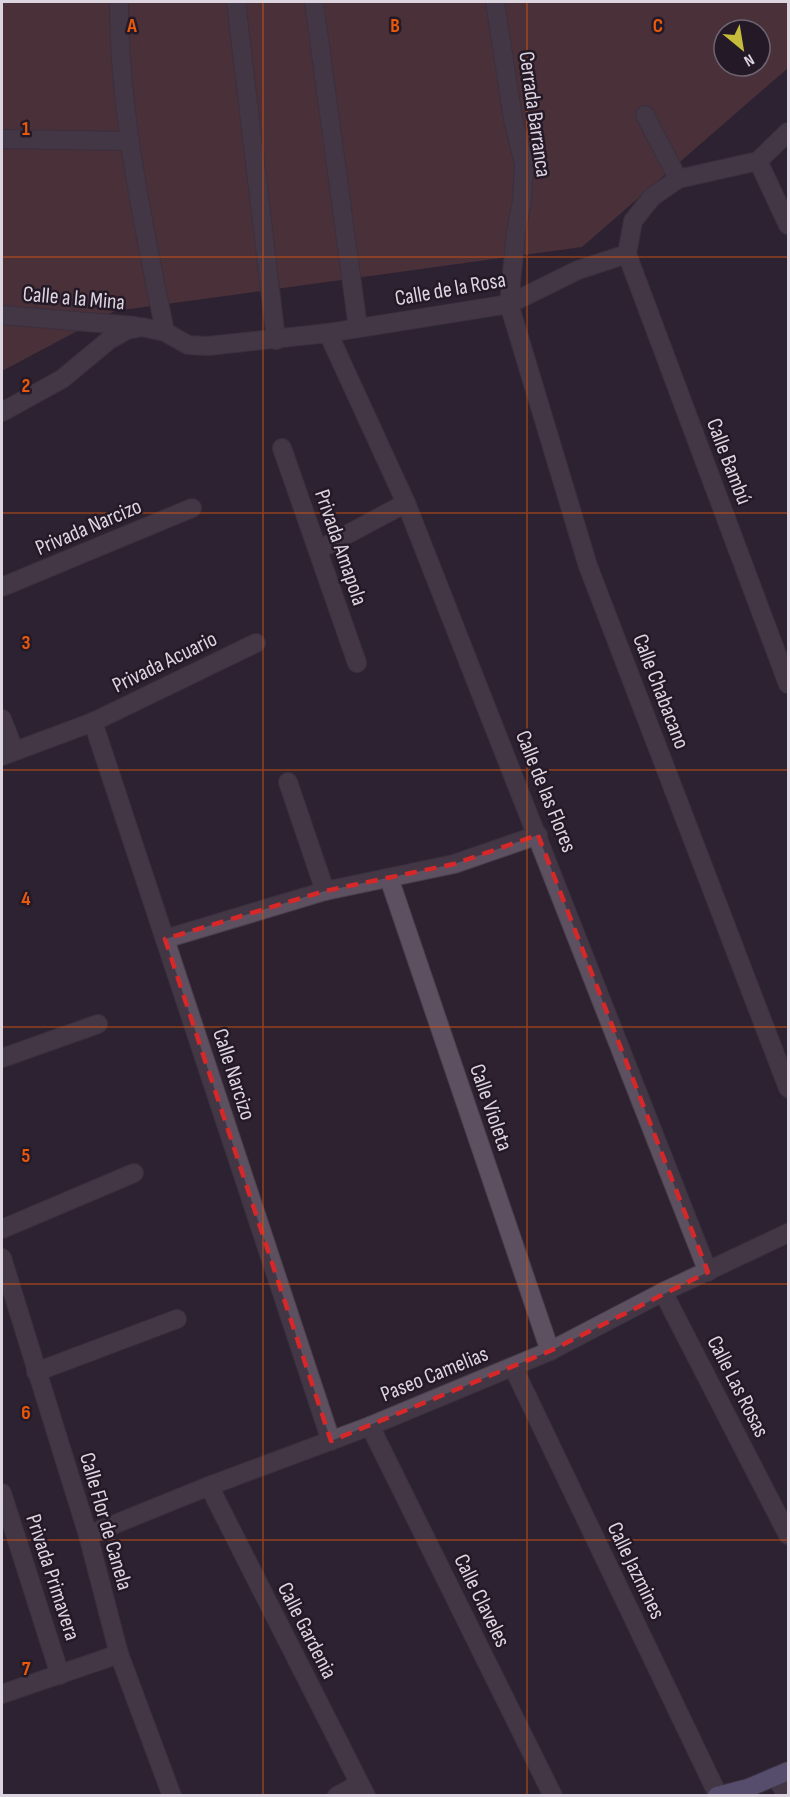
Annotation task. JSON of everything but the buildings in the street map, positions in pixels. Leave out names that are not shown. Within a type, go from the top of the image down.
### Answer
[{"type":"main road","points":[[717,1795],[748,1788],[782,1774]]},
{"type":"street","points":[[119,2],[119,48],[138,202],[165,332]]},
{"type":"street","points":[[236,2],[276,340]]},
{"type":"street","points":[[314,2],[358,328]]},
{"type":"street","name":"Cerrada Barranca","points":[[495,2],[513,119],[524,164],[522,201],[516,232],[509,304]]},
{"type":"street","points":[[645,115],[678,179]]},
{"type":"street","points":[[627,254],[633,221],[652,197],[678,179],[758,161],[789,132]]},
{"type":"street","points":[[2,139],[130,141]]},
{"type":"street","points":[[758,161],[789,225]]},
{"type":"street","name":"Calle de la Rosa","points":[[165,332],[188,345],[208,346],[328,333],[509,304],[578,270],[627,254]]},
{"type":"street","name":"Calle Bambú","points":[[627,254],[789,684]]},
{"type":"street","name":"Calle Chabacano","points":[[509,304],[588,566],[789,1088]]},
{"type":"street","name":"Calle a la Mina","points":[[2,315],[142,327],[165,332]]},
{"type":"street","points":[[2,412],[62,379],[109,340],[127,330],[142,327]]},
{"type":"street","name":"Calle de las Flores","points":[[328,333],[406,503],[708,1272]]},
{"type":"street","name":"Privada Amapola","points":[[282,448],[357,663]]},
{"type":"street","points":[[318,550],[406,503]]},
{"type":"street","name":"Privada Narcizo","points":[[2,587],[192,508]]},
{"type":"street","name":"Privada Acuario","points":[[93,722],[256,643]]},
{"type":"street","points":[[2,719],[8,753],[93,722]]},
{"type":"street","name":"Calle Narcizo","points":[[93,722],[330,1441]]},
{"type":"street","points":[[288,782],[325,891]]},
{"type":"street","points":[[165,939],[325,891],[454,864],[538,835]]},
{"type":"street","name":"Calle Violeta","points":[[389,878],[550,1351]]},
{"type":"street","points":[[2,1058],[98,1024]]},
{"type":"street","points":[[2,1229],[134,1173]]},
{"type":"street","name":"Paseo Camelias","points":[[88,1535],[209,1486],[370,1426],[513,1367],[550,1351],[663,1292],[789,1233]]},
{"type":"street","name":"Calle Flor de Canela","points":[[2,1258],[88,1535],[119,1654],[172,1796]]},
{"type":"street","name":"Calle Las Rosas","points":[[663,1292],[789,1534]]},
{"type":"street","points":[[36,1371],[177,1319]]},
{"type":"street","name":"Calle Jazmines","points":[[513,1367],[717,1795]]},
{"type":"street","name":"Calle Claveles","points":[[370,1426],[553,1796]]},
{"type":"street","name":"Calle Gardenia","points":[[209,1486],[363,1790]]},
{"type":"street","name":"Privada Primavera","points":[[2,1493],[60,1675]]},
{"type":"street","points":[[2,1694],[119,1654]]},
{"type":"street","points":[[782,1774],[788,1796]]},
{"type":"street","points":[[336,1796],[363,1790]]},
{"type":"highlighted area","points":[[538,835],[708,1272],[550,1351],[331,1441],[165,939],[325,891],[454,864]]},
{"type":"shaded area","points":[[2,2],[788,2],[788,68],[582,247],[115,311],[2,371]]}]
